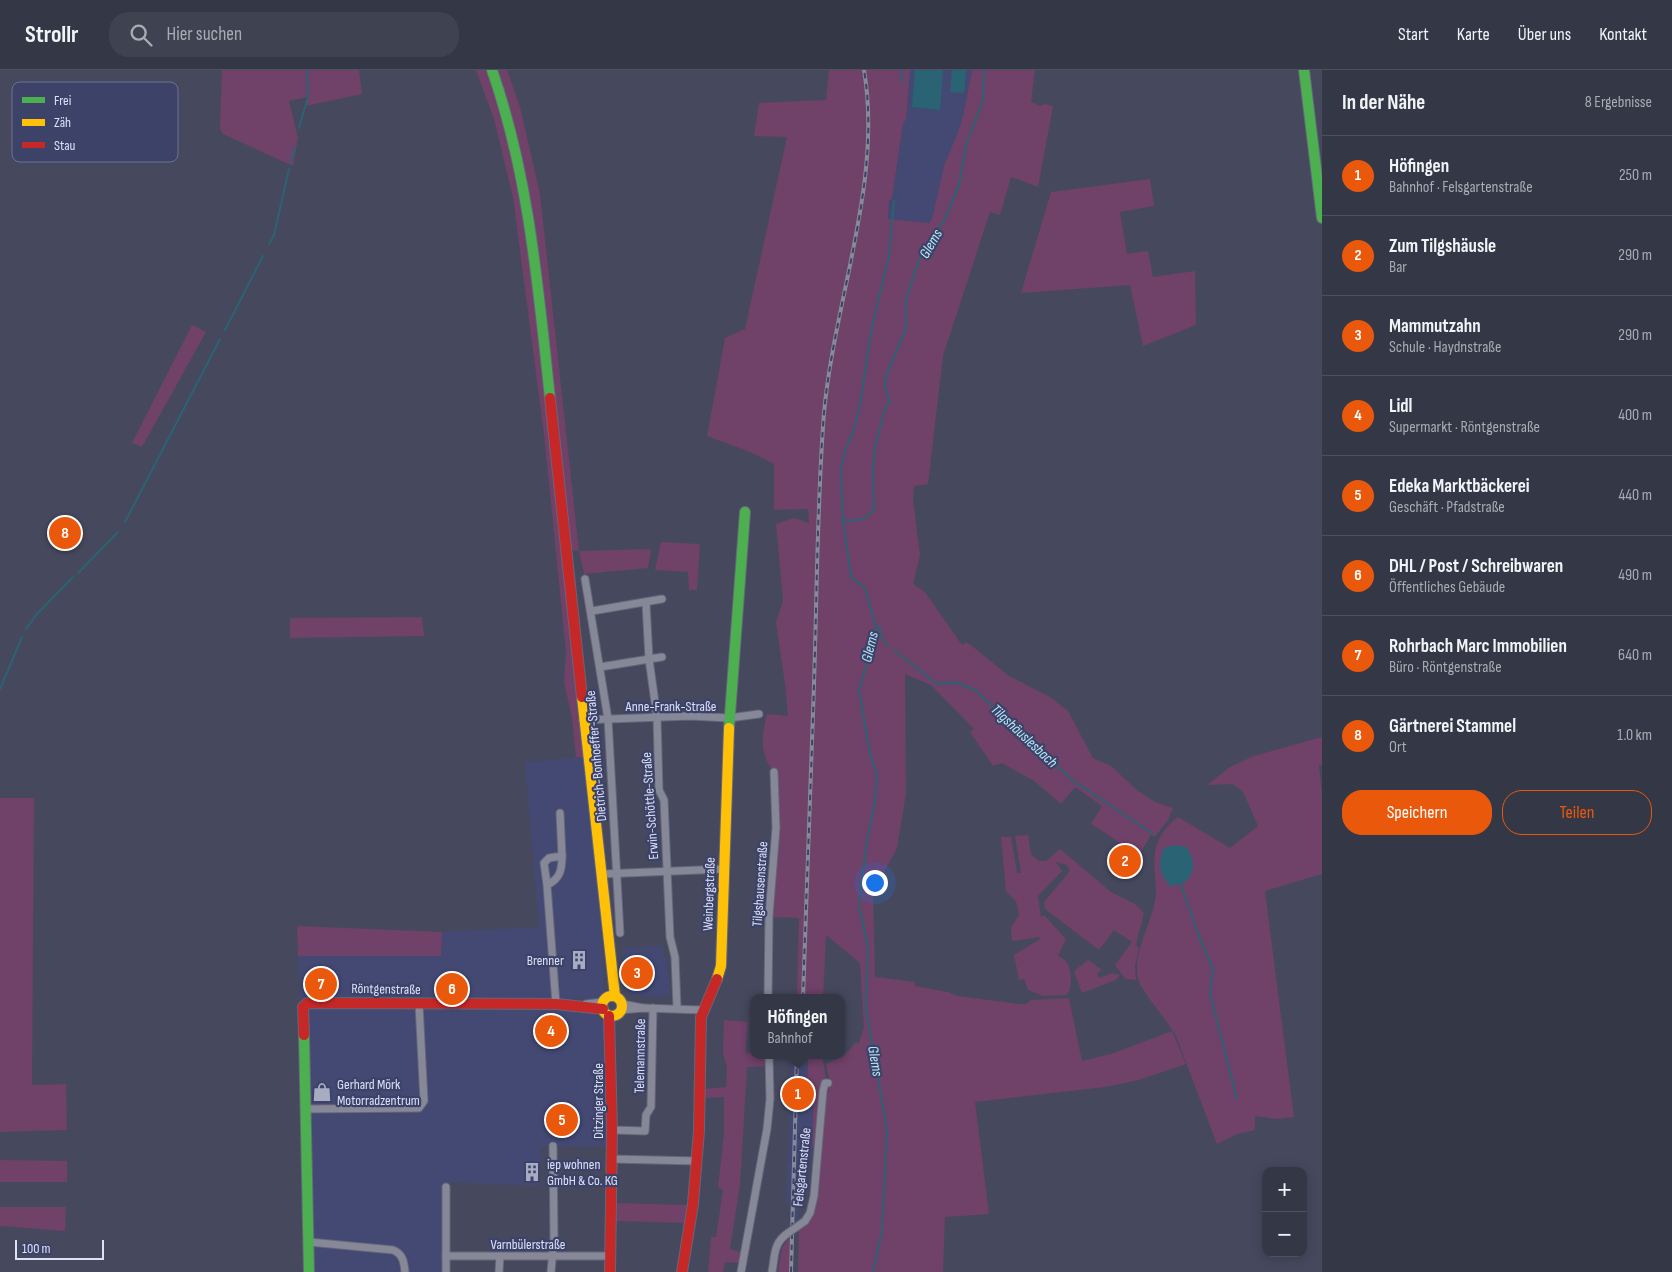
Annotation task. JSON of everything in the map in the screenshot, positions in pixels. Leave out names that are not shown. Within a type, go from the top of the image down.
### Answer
[{"type":"street","name":"Ditzinger Straße","points":[[492,70],[508,113],[526,196],[534,254],[575,622],[583,720],[602,874],[611,976],[614,981],[612,1006],[610,1272]]},
{"type":"street","points":[[1304,70],[1315,148],[1322,218]]},
{"type":"street","name":"Weinbergstraße","points":[[682,1272],[691,1221],[697,1160],[702,1010],[718,979],[721,966],[729,718],[744,512]]},
{"type":"street","name":"Dietrich-Bonhoeffer-Straße","points":[[585,579],[592,611],[608,719],[620,933]]},
{"type":"street","points":[[592,611],[662,599]]},
{"type":"street","name":"Erwin-Schöttle-Straße","points":[[646,602],[649,659],[657,717],[659,790],[664,800],[670,938],[675,956],[677,1008]]},
{"type":"street","points":[[600,667],[662,656]]},
{"type":"street","name":"Anne-Frank-Straße","points":[[583,720],[657,717],[729,718],[759,714]]},
{"type":"street","name":"Tilgshausenstraße","points":[[768,994],[769,916],[776,828],[774,772]]},
{"type":"street","points":[[547,885],[556,881],[560,873],[562,856],[560,813]]},
{"type":"street","points":[[556,1004],[544,863],[549,858],[562,856]]},
{"type":"street","points":[[602,874],[724,869]]},
{"type":"street","name":"Röntgenstraße","points":[[309,1272],[304,1007],[308,1003],[612,1006]]},
{"type":"street","points":[[306,1109],[419,1108],[424,1101],[419,1004]]},
{"type":"street","points":[[612,1006],[636,1011],[644,1008],[702,1010]]},
{"type":"street","name":"Telemannstraße","points":[[612,1130],[645,1131],[646,1115],[651,1107],[653,1008]]},
{"type":"street","points":[[741,1272],[767,1129],[770,1099],[769,1059]]},
{"type":"street","name":"Felsgartenstraße","points":[[772,1272],[775,1249],[780,1238],[805,1221],[810,1213],[814,1196],[822,1091],[825,1084],[828,1083]]},
{"type":"street","points":[[551,1272],[553,1256],[553,1146]]},
{"type":"street","points":[[611,1159],[697,1160]]},
{"type":"street","points":[[446,1186],[446,1272]]},
{"type":"street","points":[[309,1242],[393,1250],[398,1252],[403,1259],[405,1272]]},
{"type":"street","name":"Varnbülerstraße","points":[[446,1256],[610,1256]]},
{"type":"street","points":[[499,1272],[500,1256]]},
{"type":"shaded area","points":[[222,70],[359,70],[362,94],[305,106],[307,97],[289,101],[298,138],[293,166],[223,134],[220,128]]},
{"type":"shaded area","points":[[476,70],[507,70],[520,107],[540,194],[579,551],[567,550],[587,758],[576,757],[572,718],[564,682],[566,652],[544,434],[513,197],[494,119]]},
{"type":"shaded area","points":[[829,70],[910,70],[906,120],[903,123],[892,198],[889,201],[888,219],[929,223],[932,219],[944,166],[960,127],[972,70],[1035,70],[1031,102],[1040,106],[1045,104],[1053,106],[1038,187],[1011,177],[1000,215],[990,212],[943,356],[928,484],[914,486],[913,500],[920,555],[913,584],[925,592],[962,645],[967,642],[1009,676],[1050,697],[1068,711],[1093,758],[1111,766],[1138,791],[1155,802],[1173,808],[1168,820],[1155,837],[1151,835],[1139,855],[1091,824],[1102,806],[1075,787],[1061,804],[1034,781],[1002,763],[993,766],[970,732],[974,729],[931,685],[905,674],[906,793],[897,848],[873,893],[875,977],[915,982],[915,986],[948,992],[957,996],[1020,1004],[1026,1004],[1031,1000],[1069,998],[1082,1061],[1114,1053],[1172,1031],[1186,1064],[1139,1080],[1105,1087],[975,1102],[989,1214],[945,1217],[943,1272],[798,1272],[799,1228],[813,1215],[818,1194],[820,1162],[812,1145],[814,1093],[807,1093],[808,1059],[823,1059],[828,1093],[830,1083],[826,1064],[837,1059],[845,1059],[845,1055],[855,1043],[859,1043],[864,1028],[860,963],[826,935],[823,994],[797,994],[799,918],[772,917],[775,875],[772,770],[763,749],[763,736],[767,714],[788,716],[776,622],[783,601],[776,524],[794,518],[809,523],[808,509],[774,510],[774,464],[750,452],[707,436],[725,338],[745,329],[787,137],[754,136],[759,103],[826,100]]},
{"type":"shaded area","points":[[910,70],[972,70],[960,127],[944,166],[932,219],[929,223],[888,219],[889,201],[892,198],[903,123],[906,120]]},
{"type":"shaded area","points":[[915,70],[943,70],[940,110],[912,107]]},
{"type":"shaded area","points":[[952,70],[966,70],[964,93],[950,92]]},
{"type":"shaded area","points":[[1150,179],[1154,206],[1120,212],[1127,254],[1148,251],[1153,277],[1195,271],[1196,325],[1143,346],[1130,285],[1021,293],[1051,192]]},
{"type":"shaded area","points":[[192,325],[206,332],[142,447],[132,443]]},
{"type":"shaded area","points":[[661,542],[700,544],[697,590],[689,590],[688,572],[655,570]]},
{"type":"shaded area","points":[[651,549],[648,568],[584,574],[579,551]]},
{"type":"shaded area","points":[[422,617],[424,636],[290,638],[290,618]]},
{"type":"shaded area","points":[[1322,737],[1322,765],[1319,765],[1322,794],[1322,874],[1265,891],[1294,1117],[1278,1119],[1255,1116],[1255,1130],[1237,1134],[1217,1144],[1176,1036],[1144,991],[1138,979],[1138,957],[1152,915],[1156,893],[1155,851],[1158,841],[1164,832],[1178,817],[1230,848],[1258,826],[1243,792],[1233,784],[1207,785],[1230,767],[1254,756]]},
{"type":"shaded area","points":[[576,757],[587,758],[600,907],[604,992],[600,997],[591,999],[530,1000],[530,1009],[571,1009],[593,1012],[603,1023],[605,1028],[606,1146],[541,1147],[540,1186],[447,1182],[446,1272],[309,1272],[303,1007],[300,1000],[298,956],[441,956],[442,932],[539,927],[525,763]]},
{"type":"shaded area","points":[[0,798],[34,798],[32,1085],[66,1084],[67,1130],[0,1132]]},
{"type":"shaded area","points":[[1028,835],[1031,854],[1039,861],[1046,861],[1060,849],[1111,892],[1135,904],[1144,913],[1136,944],[1134,943],[1139,948],[1135,966],[1136,980],[1125,979],[1115,965],[1132,942],[1114,930],[1099,950],[1045,909],[1044,902],[1070,871],[1067,865],[1056,862],[1062,871],[1038,896],[1041,917],[1044,915],[1066,939],[1058,956],[1063,958],[1070,970],[1070,990],[1066,995],[1043,996],[1028,990],[1024,979],[1019,980],[1014,955],[1039,940],[1040,937],[1012,941],[1011,927],[1019,915],[1016,901],[1006,891],[1001,837],[1011,837],[1017,873],[1021,873],[1015,836]]},
{"type":"shaded area","points":[[1175,845],[1187,847],[1193,867],[1189,878],[1178,885],[1170,886],[1161,873],[1160,859],[1164,848]]},
{"type":"shaded area","points":[[297,926],[442,932],[441,956],[298,956]]},
{"type":"shaded area","points":[[663,946],[663,957],[667,958],[670,996],[634,997],[623,984],[622,948]]},
{"type":"shaded area","points":[[1088,960],[1102,970],[1097,973],[1099,978],[1112,973],[1120,975],[1116,980],[1082,993],[1074,971]]},
{"type":"shaded area","points":[[724,1020],[748,1022],[745,1053],[750,1053],[750,1059],[766,1059],[767,1066],[747,1067],[740,1185],[730,1249],[743,1253],[740,1263],[725,1262],[723,1272],[708,1272],[711,1237],[716,1237],[723,1190],[718,1187],[724,1134],[724,1097],[704,1098],[704,1089],[726,1087],[727,1068],[723,1053]]},
{"type":"shaded area","points":[[791,1059],[808,1059],[807,1092],[814,1093],[812,1158],[802,1159],[801,1203],[798,1204],[798,1222],[790,1227],[791,1203],[786,1203]]},
{"type":"shaded area","points":[[0,1160],[67,1161],[67,1182],[0,1182]]},
{"type":"shaded area","points":[[615,1203],[689,1205],[687,1223],[615,1221]]},
{"type":"shaded area","points":[[0,1207],[66,1207],[65,1231],[0,1226]]},
{"type":"shaded area","points":[[791,1235],[790,1272],[778,1272],[782,1248]]},
{"type":"waterway","points":[[299,128],[308,97],[307,70]]},
{"type":"waterway","points":[[901,70],[902,82]]},
{"type":"waterway","name":"Glems","points":[[873,1272],[882,1231],[887,1130],[866,1010],[868,946],[859,907],[867,840],[875,802],[877,775],[870,754],[859,691],[876,628],[865,588],[851,577],[843,521],[862,520],[874,510],[873,471],[875,447],[885,408],[890,402],[885,388],[886,376],[906,328],[906,299],[919,260],[945,219],[959,185],[966,145],[983,100],[984,70]]},
{"type":"waterway","points":[[291,162],[295,147]]},
{"type":"waterway","points":[[269,244],[274,235],[289,169]]},
{"type":"waterway","points":[[843,521],[841,472],[844,454],[855,426],[860,405],[872,326],[889,256],[894,201]]},
{"type":"waterway","points":[[225,330],[263,256]]},
{"type":"waterway","points":[[125,522],[220,339]]},
{"type":"waterway","points":[[78,573],[118,532]]},
{"type":"waterway","points":[[26,629],[36,615],[73,577]]},
{"type":"waterway","points":[[876,628],[880,627],[880,635],[888,646]]},
{"type":"waterway","points":[[0,689],[22,637]]},
{"type":"waterway","name":"Tilgshäuslesbach","points":[[894,650],[937,684],[956,682],[975,690],[1071,779],[1153,834]]},
{"type":"waterway","points":[[1181,885],[1198,934],[1213,969],[1210,994],[1237,1099]]},
{"type":"railway","points":[[803,994],[824,413],[829,371],[862,198],[867,155],[868,112],[864,70]]},
{"type":"railway","points":[[791,1272],[797,1059]]},
{"type":"traffic: fast","points":[[492,70],[505,110],[523,191],[536,273],[550,398]]},
{"type":"traffic: fast","points":[[1304,70],[1322,218]]},
{"type":"traffic: fast","points":[[729,728],[745,512]]},
{"type":"traffic: fast","points":[[304,1035],[309,1272]]},
{"type":"traffic: slow","points":[[582,697],[615,996]]},
{"type":"traffic: slow","points":[[717,979],[721,966],[729,728]]},
{"type":"traffic: slow","points":[[612,996],[619,999],[622,1006],[619,1013],[612,1016],[605,1013],[602,1006],[605,999],[612,996]]},
{"type":"traffic: jam","points":[[550,398],[582,697]]},
{"type":"traffic: jam","points":[[682,1272],[693,1204],[699,1131],[701,1017],[717,979]]},
{"type":"traffic: jam","points":[[304,1035],[303,1007],[308,1003],[556,1004],[603,1009]]},
{"type":"traffic: jam","points":[[609,1016],[612,1130],[610,1272]]},
{"type":"place","name":"Gärtnerei Stammel","points":[[65,533]]},
{"type":"place","name":"Zum Tilgshäusle","points":[[1125,861]]},
{"type":"place","name":"Brenner","points":[[579,960]]},
{"type":"place","name":"Mammutzahn","points":[[637,973]]},
{"type":"place","name":"Rohrbach Marc Immobilien","points":[[321,984]]},
{"type":"place","name":"DHL / Post / Schreibwaren","points":[[452,989]]},
{"type":"place","name":"Lidl","points":[[551,1031]]},
{"type":"place","name":"Gerhard Mörk Motorradzentrum","points":[[322,1092]]},
{"type":"place","name":"Höfingen","points":[[798,1094]]},
{"type":"place","name":"Edeka Marktbäckerei","points":[[562,1120]]},
{"type":"place","name":"iep wohnen GmbH & Co. KG","points":[[532,1172]]}]
